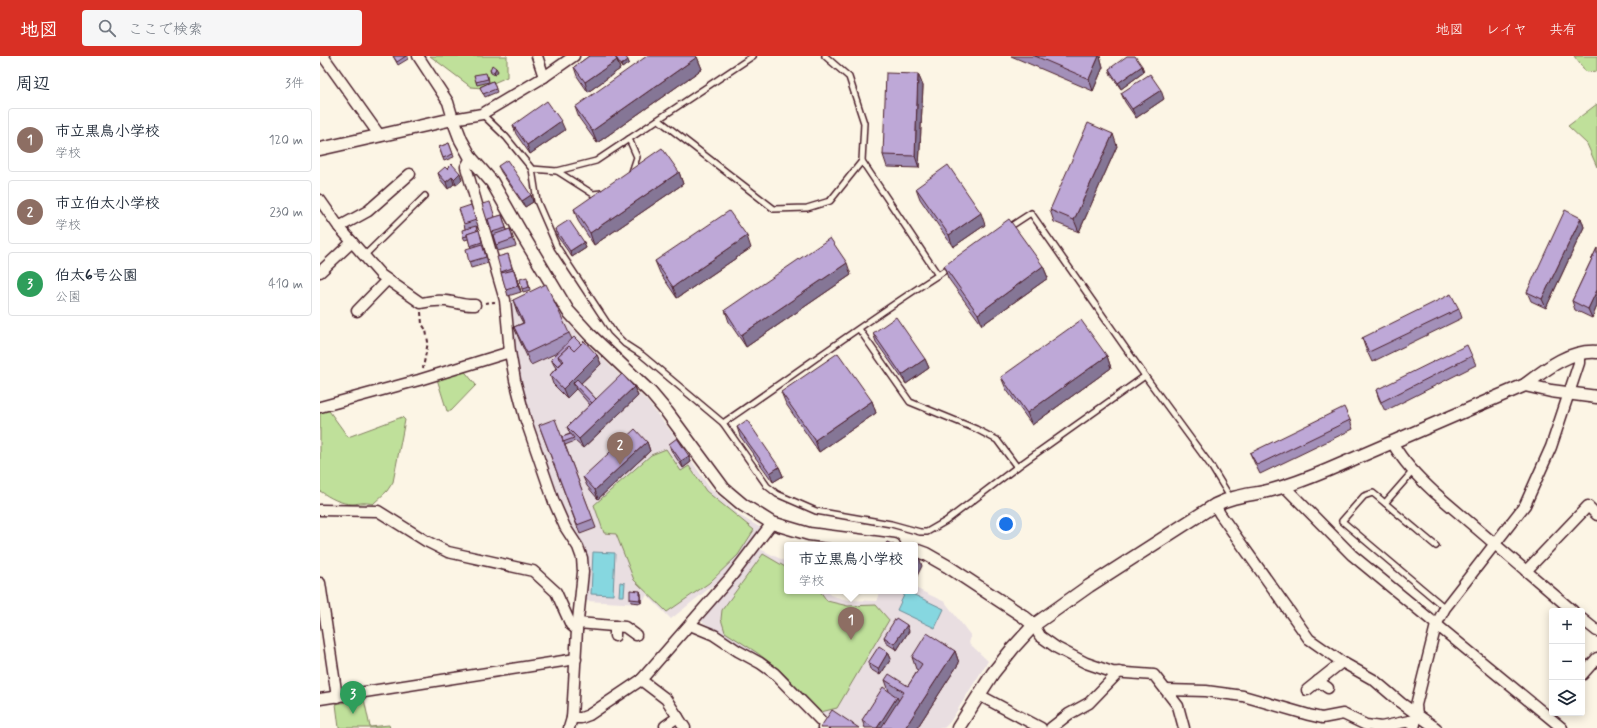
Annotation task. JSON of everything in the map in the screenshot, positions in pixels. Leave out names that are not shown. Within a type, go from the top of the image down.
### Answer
[{"type":"street","points":[[323,56],[380,136]]},
{"type":"street","points":[[418,56],[448,102],[461,140],[471,158],[492,182],[523,237],[568,311],[590,335],[651,393],[667,412],[724,489],[743,505],[772,523],[809,534],[871,542]]},
{"type":"street","points":[[537,56],[544,77]]},
{"type":"street","points":[[320,150],[453,119],[482,114],[544,77],[574,56]]},
{"type":"street","points":[[471,158],[466,167],[505,300],[510,352],[515,380],[530,432],[554,502],[578,547],[582,558],[583,572],[572,718],[569,728]]},
{"type":"street","points":[[339,228],[368,211],[375,198],[410,174]]},
{"type":"street","points":[[320,200],[339,228],[364,257],[387,280],[421,303],[434,300],[447,301],[466,306],[475,305]]},
{"type":"street","points":[[320,272],[352,242]]},
{"type":"street","points":[[357,311],[387,280]]},
{"type":"street","points":[[958,728],[1001,663],[1034,625],[1089,586],[1215,505],[1230,497],[1271,490],[1328,470],[1525,385],[1550,365],[1579,354],[1591,351],[1597,352]]},
{"type":"street","points":[[320,407],[419,380],[510,352]]},
{"type":"street","points":[[1414,728],[1418,715],[1416,705],[1436,625],[1445,608],[1525,505],[1551,447],[1579,363],[1579,354]]},
{"type":"street","points":[[1525,385],[1568,394],[1597,397]]},
{"type":"street","points":[[1392,442],[1412,471],[1434,492],[1569,608]]},
{"type":"street","points":[[1284,486],[1352,555],[1436,625],[1549,712]]},
{"type":"street","points":[[1215,505],[1308,639],[1342,662],[1374,680],[1401,704],[1436,728]]},
{"type":"street","points":[[1526,571],[1588,506],[1597,515]]},
{"type":"street","points":[[320,510],[378,511],[426,541],[448,552],[533,571],[556,592],[571,625],[615,631],[624,627],[636,635]]},
{"type":"street","points":[[572,718],[581,718],[589,715],[641,680],[731,577],[772,523]]},
{"type":"street","points":[[918,551],[947,566],[1023,616],[1034,625],[1040,636],[1057,648],[1086,663],[1112,672],[1154,675],[1178,706],[1184,728]]},
{"type":"street","points":[[320,583],[337,696]]},
{"type":"street","points":[[1585,621],[1597,631]]},
{"type":"street","points":[[690,625],[714,635],[774,673],[825,725],[823,728]]},
{"type":"street","points":[[1585,672],[1597,658]]},
{"type":"street","points":[[320,699],[576,659]]},
{"type":"street","points":[[1307,690],[1342,662]]},
{"type":"street","points":[[1051,728],[1069,714],[1089,703],[1119,672]]},
{"type":"street","points":[[641,680],[666,699],[685,728]]},
{"type":"street","points":[[1318,681],[1328,688]]},
{"type":"street","points":[[1166,690],[1206,691],[1243,696],[1322,718],[1343,714],[1366,725],[1381,727],[1414,720],[1418,715]]},
{"type":"street","points":[[979,695],[1041,728]]},
{"type":"street","points":[[1552,716],[1562,728]]},
{"type":"street","points":[[665,726],[678,717]]},
{"type":"lane","points":[[532,169],[557,171],[596,161],[753,56]]},
{"type":"lane","points":[[658,120],[774,208],[806,208],[830,201],[862,161],[864,123],[850,77],[825,56]]},
{"type":"lane","points":[[482,114],[506,137],[532,169],[536,201],[557,247],[613,332],[625,344],[642,355],[723,423],[767,486],[777,494],[816,511],[891,524],[920,532],[928,532],[936,528],[1017,467],[1145,376]]},
{"type":"lane","points":[[629,139],[637,157],[630,178]]},
{"type":"lane","points":[[862,161],[938,275]]},
{"type":"lane","points":[[557,171],[593,194],[607,192]]},
{"type":"lane","points":[[364,257],[425,196]]},
{"type":"lane","points":[[1004,231],[1031,213],[1145,376],[1211,466],[1230,497]]},
{"type":"lane","points":[[723,423],[860,329],[888,308],[958,262]]},
{"type":"lane","points":[[860,329],[910,402],[976,429],[997,440],[1017,467]]},
{"type":"lane","points":[[1385,503],[1412,471]]},
{"type":"lane","points":[[1436,546],[1373,493],[1364,496],[1342,521],[1445,608]]},
{"type":"path","points":[[475,305],[505,300]]},
{"type":"path","points":[[419,380],[425,363],[428,342],[426,330],[422,324],[421,303]]},
{"type":"shaded area","points":[[549,294],[568,324],[647,401],[680,443],[709,487],[740,516],[763,529],[727,574],[671,619],[647,595],[641,604],[586,601],[588,565],[584,549],[569,526],[561,509],[534,428],[514,356],[509,302]]},
{"type":"shaded area","points":[[760,549],[784,561],[784,594],[830,594],[847,600],[877,601],[878,594],[918,594],[918,589],[945,602],[971,636],[969,643],[988,661],[950,722],[944,728],[827,728],[779,672],[755,654],[701,621]]},
{"type":"green space","points":[[430,56],[507,56],[507,77],[482,88],[471,87]]},
{"type":"green space","points":[[1574,56],[1597,56],[1597,71],[1586,72]]},
{"type":"green space","points":[[1597,104],[1597,167],[1587,144],[1568,126]]},
{"type":"green space","points":[[462,368],[476,385],[451,411],[447,411],[437,379]]},
{"type":"green space","points":[[327,408],[348,437],[402,417],[405,420],[393,482],[387,491],[373,504],[344,503],[320,491],[320,410]]},
{"type":"green space","points":[[666,449],[681,471],[689,466],[706,491],[754,530],[738,555],[709,583],[667,612],[634,580],[616,534],[604,533],[594,505],[651,455]]},
{"type":"green space","points":[[763,554],[784,566],[784,594],[822,594],[827,601],[848,606],[876,605],[889,620],[837,708],[821,712],[780,670],[725,632],[721,619],[722,610]]},
{"type":"green space","points":[[364,699],[370,727],[389,725],[390,728],[339,728],[336,704]]},
{"type":"water","points":[[593,552],[615,553],[613,595],[591,594]]},
{"type":"water","points":[[620,582],[625,583],[624,596],[619,596]]},
{"type":"water","points":[[905,594],[912,594],[944,609],[935,628],[897,610]]},
{"type":"building","points":[[393,56],[406,56],[397,62]]},
{"type":"building","points":[[589,56],[614,56],[617,60],[585,82],[574,67]]},
{"type":"building","points":[[615,56],[625,56],[628,60],[621,65]]},
{"type":"building","points":[[647,56],[697,57],[592,131],[575,107]]},
{"type":"building","points":[[1035,56],[1099,56],[1089,79]]},
{"type":"building","points":[[1127,56],[1135,56],[1142,66],[1118,83],[1109,69]]},
{"type":"building","points":[[492,65],[496,68],[494,72],[490,70]]},
{"type":"building","points":[[486,73],[488,79],[476,82],[474,75]]},
{"type":"building","points":[[886,73],[918,74],[915,156],[883,155]]},
{"type":"building","points":[[1150,74],[1161,90],[1132,109],[1121,93]]},
{"type":"building","points":[[493,81],[496,89],[483,94],[480,87]]},
{"type":"building","points":[[547,101],[561,121],[527,145],[513,125]]},
{"type":"building","points":[[1088,123],[1113,134],[1074,220],[1050,210]]},
{"type":"building","points":[[449,143],[453,154],[443,158],[439,147]]},
{"type":"building","points":[[662,148],[679,172],[590,233],[574,209]]},
{"type":"building","points":[[507,160],[531,195],[522,201],[498,166]]},
{"type":"building","points":[[452,164],[460,173],[454,179],[452,177],[446,182],[438,173],[445,167],[447,169]]},
{"type":"building","points":[[948,165],[981,213],[949,235],[916,188]]},
{"type":"building","points":[[490,202],[495,217],[487,220],[482,204]]},
{"type":"building","points":[[471,205],[476,220],[464,224],[459,209]]},
{"type":"building","points":[[1565,210],[1581,218],[1542,299],[1527,292]]},
{"type":"building","points":[[729,211],[747,236],[673,287],[655,261]]},
{"type":"building","points":[[502,215],[506,228],[492,232],[488,219]]},
{"type":"building","points":[[1009,219],[1043,266],[978,314],[944,266]]},
{"type":"building","points":[[569,220],[584,242],[570,251],[555,229]]},
{"type":"building","points":[[476,226],[477,231],[463,237],[462,230]]},
{"type":"building","points":[[510,229],[513,239],[496,245],[493,235]]},
{"type":"building","points":[[479,230],[482,242],[470,246],[467,234]]},
{"type":"building","points":[[830,238],[847,263],[741,335],[725,310]]},
{"type":"building","points":[[482,244],[486,257],[469,262],[466,249]]},
{"type":"building","points":[[1597,248],[1597,290],[1588,309],[1572,301]]},
{"type":"building","points":[[508,254],[512,268],[501,272],[497,257]]},
{"type":"building","points":[[514,270],[518,286],[506,290],[501,273]]},
{"type":"building","points":[[527,277],[529,287],[522,289],[520,279]]},
{"type":"building","points":[[546,284],[569,333],[527,353],[514,327],[524,323],[513,300]]},
{"type":"building","points":[[1451,294],[1459,309],[1369,352],[1362,338]]},
{"type":"building","points":[[896,317],[925,359],[902,375],[873,333]]},
{"type":"building","points":[[1081,320],[1107,356],[1027,413],[1001,377]]},
{"type":"building","points":[[574,337],[581,344],[574,351],[569,346],[558,356],[563,362],[558,366],[551,359]]},
{"type":"building","points":[[584,341],[597,355],[563,389],[550,375],[564,361],[558,356],[569,346],[574,351]]},
{"type":"building","points":[[1467,345],[1472,356],[1381,402],[1376,390]]},
{"type":"building","points":[[838,353],[872,401],[815,440],[781,392]]},
{"type":"building","points":[[622,374],[634,387],[579,439],[567,427]]},
{"type":"building","points":[[577,379],[596,399],[592,403],[573,383]]},
{"type":"building","points":[[1344,407],[1350,420],[1257,465],[1250,453]]},
{"type":"building","points":[[555,419],[593,519],[577,525],[539,425]]},
{"type":"building","points":[[747,420],[779,467],[770,473],[737,427]]},
{"type":"building","points":[[635,429],[647,442],[595,490],[583,477]]},
{"type":"building","points":[[571,434],[574,438],[563,442],[562,437]]},
{"type":"building","points":[[677,438],[689,456],[681,461],[669,444]]},
{"type":"building","points":[[630,590],[640,591],[640,600],[630,599]]},
{"type":"building","points":[[896,618],[907,625],[894,644],[884,637]]},
{"type":"building","points":[[927,633],[955,651],[905,728],[881,728],[904,692],[885,680],[889,674],[908,686],[922,664],[912,657]]},
{"type":"building","points":[[879,646],[888,652],[878,669],[868,663]]},
{"type":"building","points":[[883,687],[897,697],[877,728],[874,728],[862,720]]},
{"type":"building","points":[[832,710],[859,728],[820,728]]},
{"type":"place","name":"市立伯太小学校","points":[[620,465]]},
{"type":"place","name":"市立黒鳥小学校","points":[[851,640]]},
{"type":"place","name":"伯太6号公園","points":[[353,714]]}]
